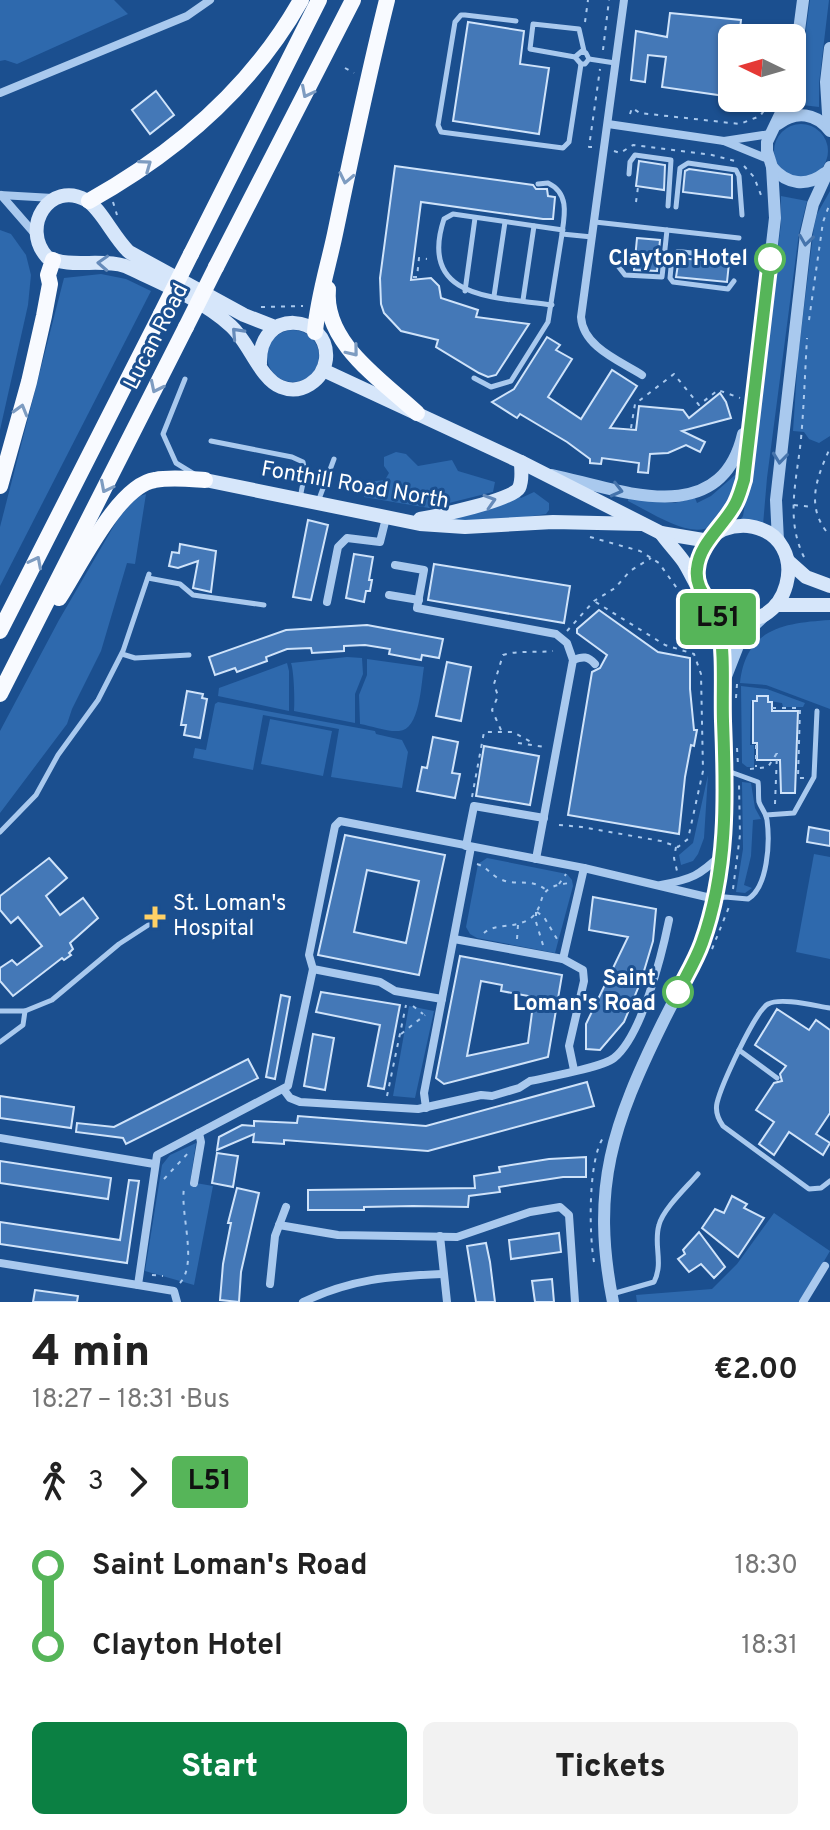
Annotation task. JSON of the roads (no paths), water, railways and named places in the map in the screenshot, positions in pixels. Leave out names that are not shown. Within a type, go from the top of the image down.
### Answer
[{"type":"highway","points":[[89,201],[133,175],[199,124],[260,64],[301,0]]},
{"type":"highway","name":"Lucan Road","points":[[0,631],[319,0]]},
{"type":"highway","name":"Lucan Road","points":[[3,688],[353,0]]},
{"type":"highway","points":[[315,332],[322,281],[387,0]]},
{"type":"highway","points":[[331,251],[328,305],[336,327],[354,356],[417,413]]},
{"type":"highway","points":[[0,486],[29,382],[53,260]]},
{"type":"highway","points":[[3,688],[111,515],[129,492],[154,480],[205,480]]},
{"type":"main road","points":[[72,196],[89,201],[117,241],[129,252],[244,315],[275,327],[298,323],[315,332],[325,348],[323,370],[309,385],[289,389],[274,383],[240,335],[219,316],[151,278],[111,262],[70,264],[47,257],[38,245],[35,234],[40,212],[57,198],[72,196]]},
{"type":"main road","points":[[260,364],[262,343],[275,327]]},
{"type":"main road","name":"Fonthill Road North","points":[[323,370],[521,462],[661,533],[712,538],[731,527],[744,526],[757,528],[778,541]]},
{"type":"main road","points":[[404,521],[455,512],[513,494],[521,483],[521,462]]},
{"type":"main road","name":"Fonthill Road North","points":[[205,480],[404,521],[465,527],[553,522],[642,524]]},
{"type":"main road","name":"Fonthill Road North","points":[[661,533],[715,610]]},
{"type":"main road","points":[[700,592],[697,561],[712,538]]},
{"type":"main road","points":[[772,609],[786,589],[789,573],[788,561],[778,541]]},
{"type":"main road","points":[[788,561],[806,577],[830,586]]},
{"type":"main road","points":[[715,610],[741,619],[756,617],[772,609],[830,605]]},
{"type":"street","points":[[0,93],[187,16],[210,0]]},
{"type":"street","points":[[624,0],[582,327],[591,341],[642,375]]},
{"type":"street","points":[[800,24],[803,0]]},
{"type":"street","points":[[829,130],[826,82],[830,48]]},
{"type":"street","points":[[712,538],[734,507],[744,480],[775,218],[767,151],[781,112]]},
{"type":"street","points":[[724,141],[773,129],[785,118],[804,114],[822,122],[829,130]]},
{"type":"street","points":[[608,124],[724,141],[770,163],[786,179],[805,183],[823,175],[830,167]]},
{"type":"street","points":[[778,541],[776,500],[806,234],[813,204],[830,167]]},
{"type":"street","points":[[0,195],[57,198]]},
{"type":"street","points":[[0,195],[35,234]]},
{"type":"street","points":[[541,472],[637,495],[670,498],[704,489],[720,477],[740,448],[754,384]]},
{"type":"street","points":[[327,602],[338,547],[347,538],[380,542],[386,518]]},
{"type":"street","points":[[395,565],[424,570],[417,608],[556,634],[567,643],[573,660],[536,859]]},
{"type":"street","points":[[389,595],[419,600]]},
{"type":"street","points":[[612,1298],[603,1225],[609,1158],[641,1067],[701,945],[715,899],[722,854],[730,682],[741,638],[772,609]]},
{"type":"street","points":[[715,610],[730,682]]},
{"type":"street","points":[[573,660],[582,657],[595,664]]},
{"type":"street","points":[[426,1108],[424,1093],[468,863],[474,806],[544,818]]},
{"type":"street","points":[[138,1285],[154,1164],[161,1151],[284,1090],[291,1081],[313,969],[309,955],[335,826],[340,821],[584,868],[715,899]]},
{"type":"street","points":[[656,886],[702,873],[722,854]]},
{"type":"street","points":[[563,959],[584,868]]},
{"type":"street","points":[[284,1090],[290,1098],[300,1102],[410,1110],[481,1095],[492,1096],[519,1088],[530,1081],[613,1059],[624,1047],[655,979],[669,920]]},
{"type":"street","points":[[454,939],[563,959],[583,970],[584,981],[569,1046],[574,1070]]},
{"type":"street","points":[[313,969],[380,982],[395,991],[442,999]]},
{"type":"street","points":[[190,1182],[201,1142],[199,1133]]},
{"type":"street","points":[[0,1138],[154,1164]]},
{"type":"street","points":[[270,1284],[273,1247],[286,1207]]},
{"type":"street","points":[[279,1225],[338,1235],[457,1237],[541,1210],[560,1207],[569,1215],[575,1302]]},
{"type":"street","points":[[440,1236],[447,1302]]},
{"type":"street","points":[[0,1263],[174,1291],[177,1302]]},
{"type":"street","points":[[803,1302],[825,1266]]},
{"type":"street","points":[[303,1302],[364,1280],[442,1274]]},
{"type":"lane","points":[[516,21],[461,15],[455,22],[438,125],[441,132],[563,148],[569,142],[581,64],[575,57],[532,50],[529,45],[535,23],[579,29],[589,59],[616,63]]},
{"type":"lane","points":[[575,57],[584,51]]},
{"type":"lane","points":[[581,64],[589,59]]},
{"type":"lane","points":[[629,174],[630,162],[635,155],[671,160],[668,206]]},
{"type":"lane","points":[[676,207],[682,165],[703,165],[736,170],[742,215]]},
{"type":"lane","points":[[474,378],[491,387],[511,381],[548,322],[565,203],[560,191],[548,183],[538,184]]},
{"type":"lane","points":[[552,305],[465,291],[452,281],[439,261],[442,228],[447,216],[534,226],[593,238]]},
{"type":"lane","points":[[465,291],[475,218]]},
{"type":"lane","points":[[494,296],[505,222]]},
{"type":"lane","points":[[595,222],[739,238]]},
{"type":"lane","points":[[523,301],[534,226]]},
{"type":"lane","points":[[618,266],[625,275],[662,277],[667,230]]},
{"type":"lane","points":[[734,281],[728,289],[673,282],[670,278],[672,257],[677,252],[683,252],[737,258]]},
{"type":"lane","points":[[185,379],[163,434],[176,463],[205,480]]},
{"type":"lane","points":[[211,441],[292,457],[303,462],[305,473],[300,499]]},
{"type":"lane","points":[[318,502],[334,459]]},
{"type":"lane","points":[[0,832],[36,795],[58,755],[98,700],[135,623],[148,576],[180,584],[193,595],[264,605]]},
{"type":"lane","points":[[122,654],[135,658],[189,655]]},
{"type":"lane","points":[[766,815],[794,813],[813,778],[817,711]]},
{"type":"lane","points":[[715,899],[748,899],[755,894],[766,857],[766,815],[759,802],[757,780],[724,770]]},
{"type":"lane","points":[[0,1011],[25,1011],[52,1000],[119,944],[156,920]]},
{"type":"lane","points":[[830,1008],[780,1001],[769,1003],[761,1009],[739,1050],[717,1103],[716,1115],[723,1126],[809,1189],[821,1188],[830,1181]]},
{"type":"lane","points":[[0,1042],[23,1025],[25,1011]]},
{"type":"lane","points":[[739,1050],[777,1078]]},
{"type":"lane","points":[[612,1298],[654,1282],[660,1270],[659,1224],[698,1174]]},
{"type":"place","name":"Clayton Hotel","points":[[770,259]]},
{"type":"place","name":"St. Loman's Hospital","points":[[155,917]]},
{"type":"place","name":"Saint Loman's Road","points":[[678,992]]}]
